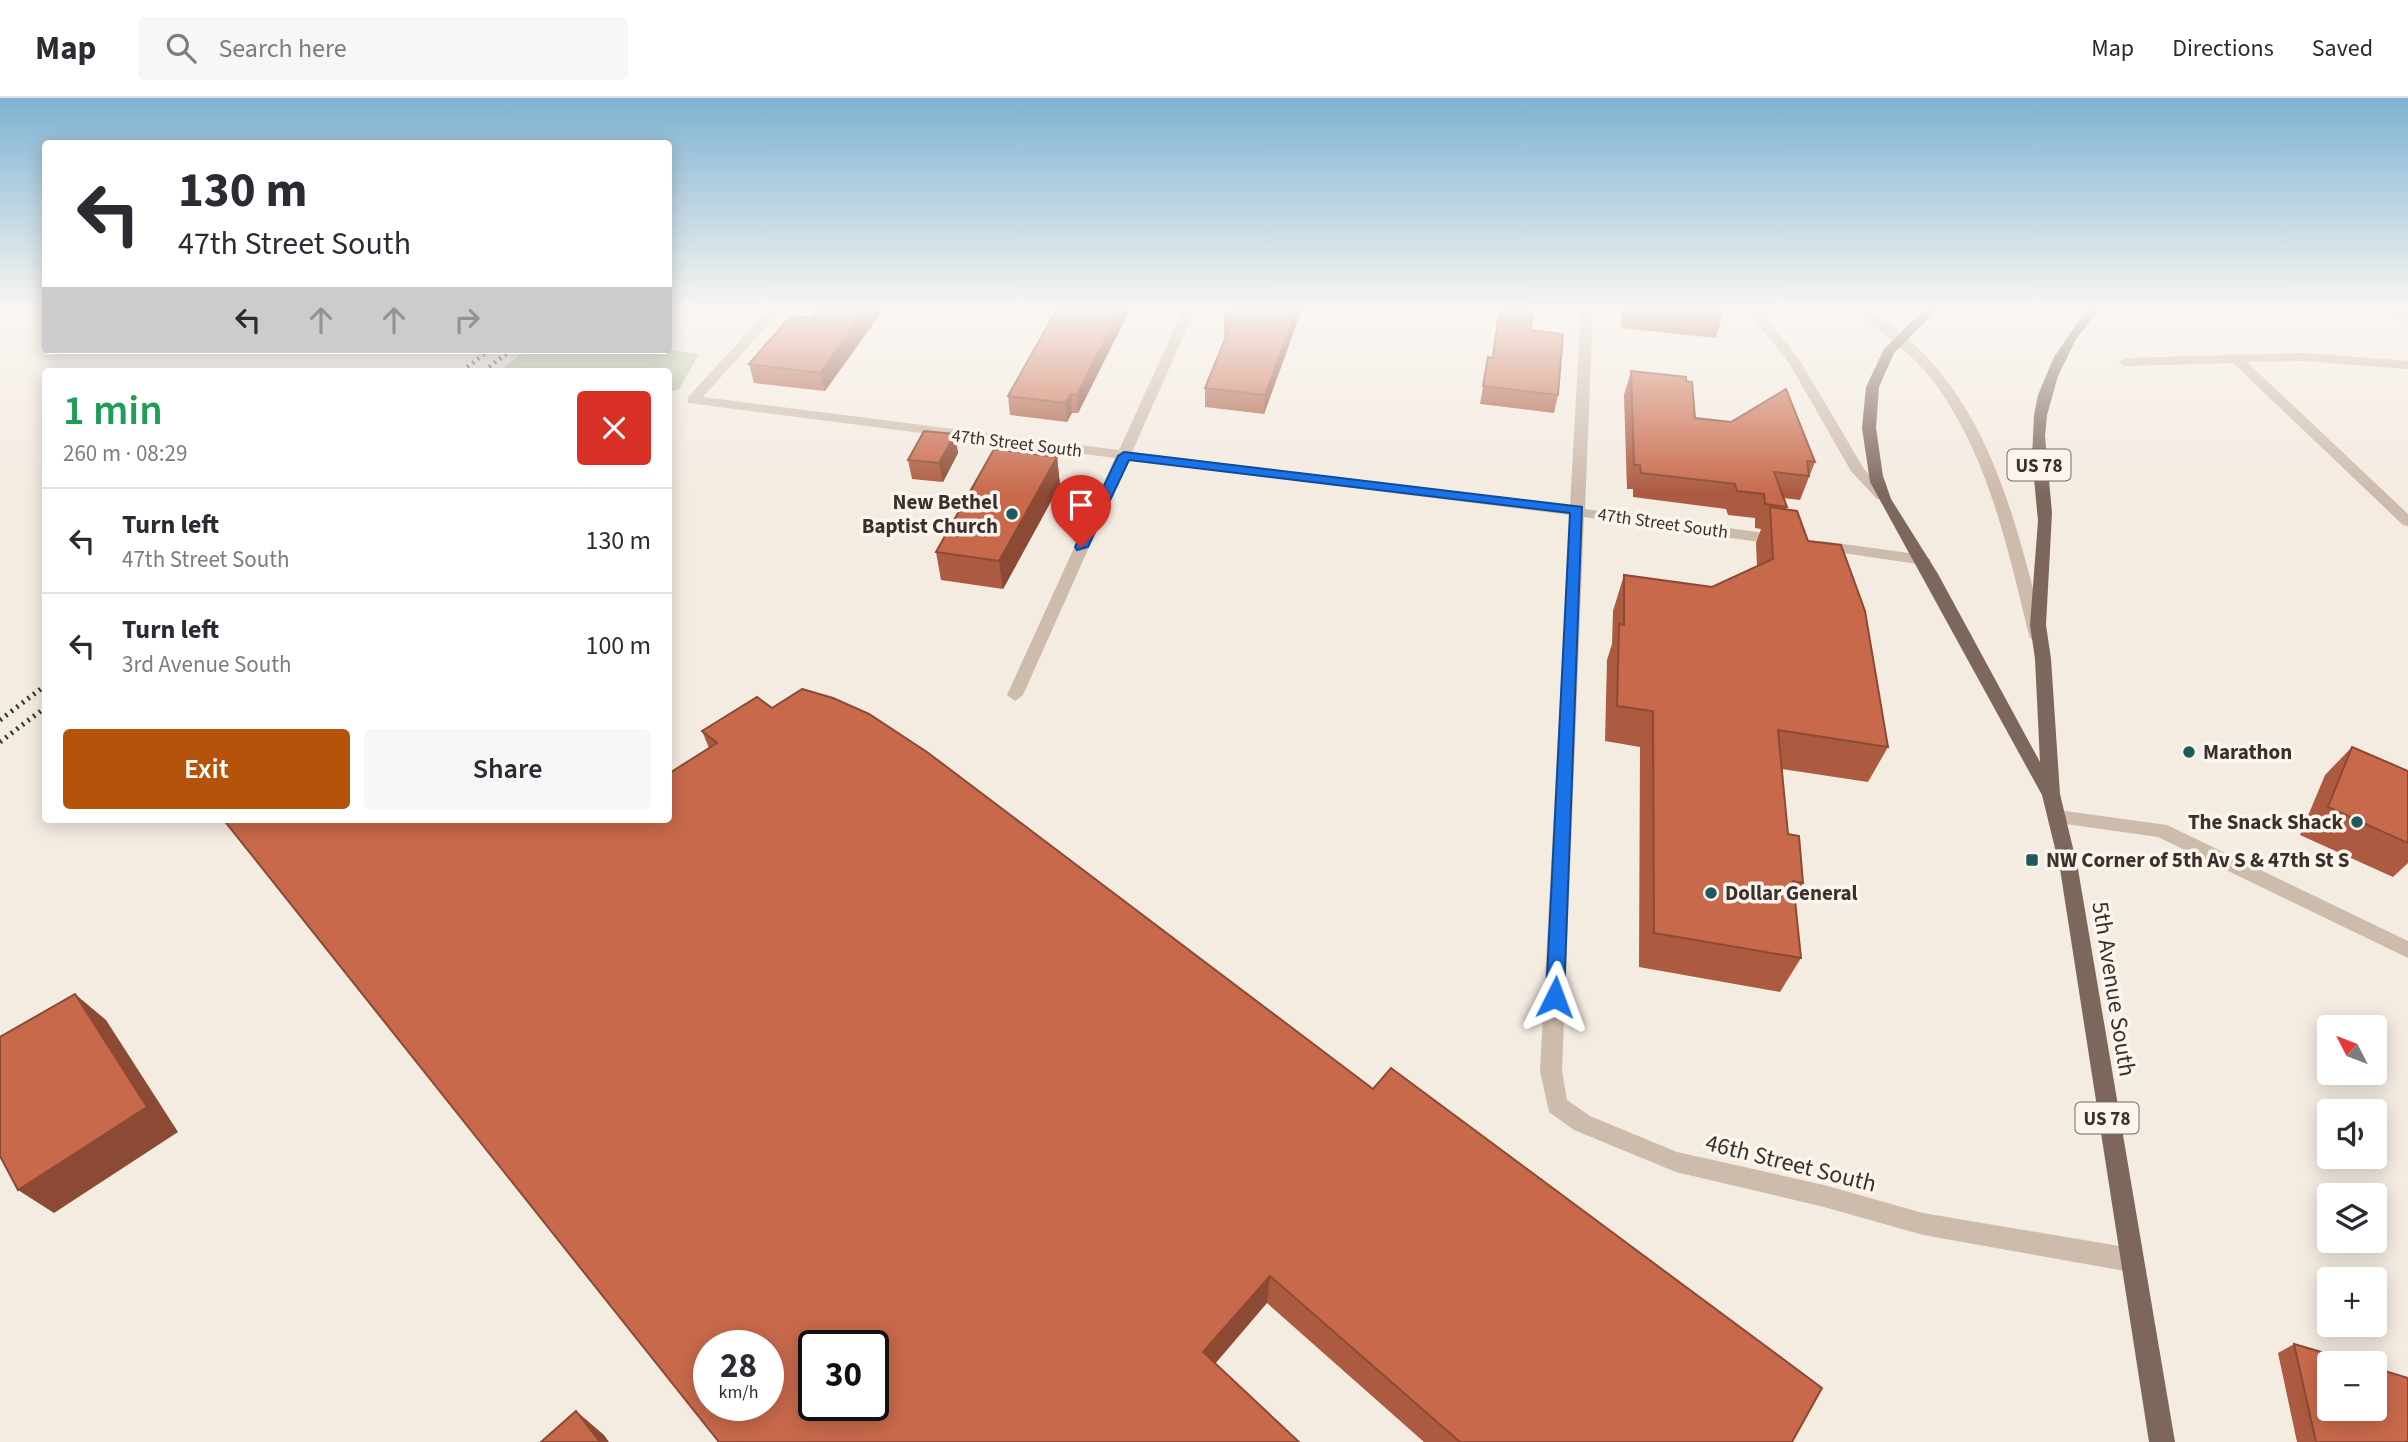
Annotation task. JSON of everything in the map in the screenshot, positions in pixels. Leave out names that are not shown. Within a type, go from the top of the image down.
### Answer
[{"type":"main road","name":"US 78","points":[[1878,369],[1872,384],[1868,410],[1869,436],[1882,496]]},
{"type":"main road","name":"US 78","points":[[2038,639],[2046,516],[2038,454],[2039,428],[2053,369]]},
{"type":"main road","name":"5th Avenue South","points":[[1882,496],[1924,561],[2004,718],[2051,794]]},
{"type":"main road","name":"5th Avenue South","points":[[2038,639],[2043,659],[2051,794],[2069,869],[2162,1442]]},
{"type":"street","name":"47th Street South","points":[[722,369],[693,400],[1124,456],[1577,510],[1924,561]]},
{"type":"street","points":[[1015,695],[1163,369]]},
{"type":"street","name":"46th Street South","points":[[1584,369],[1551,1071],[1557,1105],[1582,1123],[1676,1162],[1824,1196],[1923,1224],[2131,1260]]},
{"type":"street","name":"5th Avenue South","points":[[1799,369],[1858,471],[1882,496]]},
{"type":"street","name":"5th Avenue South","points":[[1932,369],[1956,401],[1981,449],[2007,521],[2038,639]]},
{"type":"street","points":[[2246,369],[2408,522]]},
{"type":"street","points":[[2058,817],[2161,830],[2408,950]]},
{"type":"green space","points":[[672,369],[691,369],[679,389],[672,391]]},
{"type":"building","points":[[786,369],[823,369],[820,373]]},
{"type":"building","points":[[1023,369],[1090,369],[1077,395],[1071,394],[1065,403],[1008,396]]},
{"type":"building","points":[[1213,369],[1275,369],[1265,395],[1205,388]]},
{"type":"building","points":[[1486,369],[1560,369],[1558,395],[1483,386]]},
{"type":"building","points":[[1631,371],[1686,377],[1686,381],[1692,382],[1695,418],[1731,422],[1786,389],[1815,462],[1807,461],[1809,476],[1774,472],[1787,507],[1765,504],[1764,494],[1737,491],[1735,484],[1641,473],[1640,465],[1634,465]]},
{"type":"building","points":[[924,431],[955,434],[939,463],[908,460]]},
{"type":"building","points":[[994,449],[1057,457],[999,561],[936,552]]},
{"type":"building","points":[[1770,507],[1797,511],[1808,541],[1841,545],[1865,611],[1888,747],[1778,730],[1788,834],[1799,836],[1803,883],[1793,881],[1801,958],[1654,933],[1653,711],[1617,706],[1619,624],[1624,625],[1624,575],[1712,587],[1773,559]]},
{"type":"building","points":[[802,689],[833,698],[869,714],[927,752],[1373,1089],[1391,1068],[1822,1388],[1792,1442],[1460,1442],[1270,1276],[1203,1352],[1299,1442],[719,1442],[702,1421],[784,1421],[784,1330],[693,1330],[693,1409],[226,823],[672,823],[672,771],[717,743],[702,731],[757,697],[772,708]]},
{"type":"building","points":[[2352,747],[2408,771],[2408,843],[2328,807]]},
{"type":"building","points":[[75,994],[147,1107],[18,1190],[0,1156],[0,1037]]},
{"type":"building","points":[[2294,1344],[2318,1351],[2317,1421],[2387,1421],[2387,1372],[2408,1378],[2408,1442],[2316,1442]]},
{"type":"building","points":[[576,1411],[600,1442],[541,1442]]},
{"type":"railway","points":[[0,720],[42,688]]},
{"type":"railway","points":[[0,742],[42,710]]},
{"type":"place","name":"New Bethel Baptist Church","points":[[1012,514]]},
{"type":"place","name":"Marathon","points":[[2189,752]]},
{"type":"place","name":"The Snack Shack","points":[[2357,822]]},
{"type":"place","name":"NW Corner of 5th Av S & 47th St S","points":[[2032,860]]},
{"type":"place","name":"Dollar General","points":[[1711,893]]},
{"type":"route","points":[[1081,547],[1124,456],[1577,510],[1555,997]]}]
